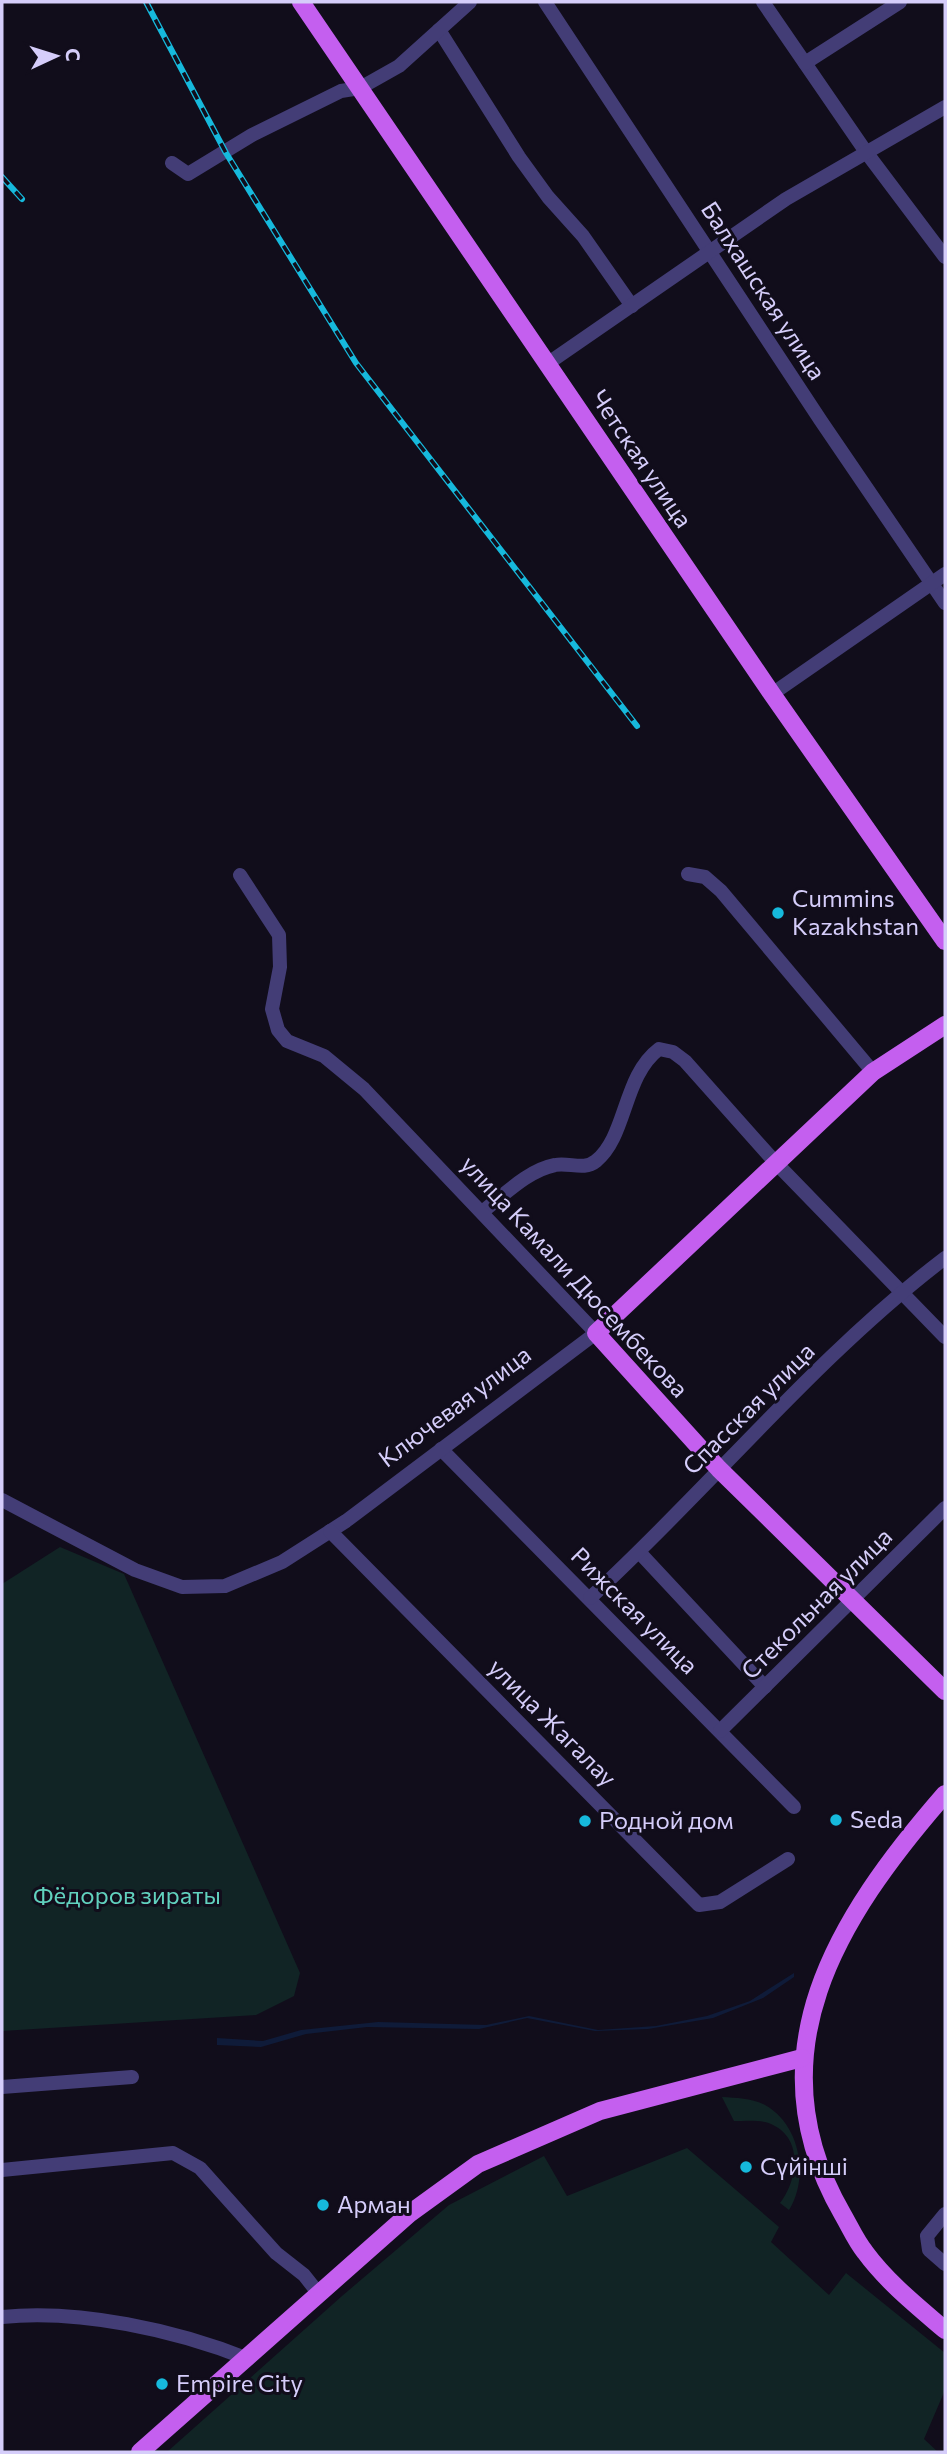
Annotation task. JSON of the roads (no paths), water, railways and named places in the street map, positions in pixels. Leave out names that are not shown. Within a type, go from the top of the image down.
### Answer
[{"type":"main road","name":"Четская улица","points":[[301,2],[772,694],[945,941]]},
{"type":"main road","name":"Ключевая улица","points":[[596,1333],[775,1161],[873,1072],[945,1025]]},
{"type":"main road","name":"улица Камали Дюсембекова","points":[[596,1333],[719,1469],[945,1691]]},
{"type":"main road","points":[[945,1794],[870,1891],[837,1945],[818,1994],[802,2059],[805,2117],[830,2192],[864,2252],[904,2296],[945,2330]]},
{"type":"main road","points":[[140,2452],[409,2214],[478,2164],[600,2111],[802,2059]]},
{"type":"street","points":[[172,163],[188,174],[263,130],[341,91],[360,88],[399,66],[470,2]]},
{"type":"street","name":"Балхашская улица","points":[[545,2],[821,421],[945,603]]},
{"type":"street","points":[[763,2],[866,152],[940,241],[945,257]]},
{"type":"street","points":[[805,63],[900,2]]},
{"type":"street","points":[[439,30],[519,157],[548,197],[583,236],[632,306]]},
{"type":"street","points":[[547,364],[711,254],[786,199],[945,107]]},
{"type":"street","points":[[772,694],[945,574]]},
{"type":"street","points":[[688,874],[705,877],[721,891],[873,1072]]},
{"type":"street","name":"улица Камали Дюсембекова","points":[[240,875],[279,935],[280,967],[272,1009],[278,1030],[288,1041],[324,1056],[364,1089],[596,1333]]},
{"type":"street","points":[[482,1212],[535,1172],[555,1164],[589,1166],[598,1160],[608,1146],[640,1070],[659,1049],[673,1052],[685,1061],[775,1161],[903,1290],[945,1337]]},
{"type":"street","name":"Спасская улица","points":[[590,1598],[640,1553],[719,1469],[903,1290],[945,1258]]},
{"type":"street","name":"Ключевая улица","points":[[2,1500],[135,1570],[182,1587],[225,1586],[282,1562],[330,1531],[596,1333]]},
{"type":"street","name":"Рижская улица","points":[[441,1448],[794,1807]]},
{"type":"street","name":"Стекольная улица","points":[[720,1731],[945,1508]]},
{"type":"street","name":"улица Жагалау","points":[[330,1531],[699,1905],[720,1902],[788,1859]]},
{"type":"street","points":[[640,1553],[765,1686]]},
{"type":"street","points":[[2,2087],[132,2077]]},
{"type":"street","points":[[2,2169],[173,2153],[200,2168],[276,2253],[304,2275],[320,2294]]},
{"type":"street","points":[[945,2214],[927,2236],[929,2250],[945,2264]]},
{"type":"street","points":[[2,2317],[39,2313],[100,2321],[195,2340],[248,2358]]},
{"type":"water","points":[[794,1973],[794,1977],[763,1998],[713,2018],[648,2029],[595,2031],[527,2018],[479,2029],[367,2027],[306,2034],[261,2047],[217,2045],[217,2038],[263,2041],[301,2030],[378,2022],[486,2025],[529,2016],[598,2030],[656,2026],[707,2016],[750,2001]]},
{"type":"railway","points":[[146,2],[226,153],[356,363],[637,726]]},
{"type":"railway","points":[[2,177],[22,199]]},
{"type":"place","name":"Cummins Kazakhstan","points":[[778,913]]},
{"type":"place","name":"Seda","points":[[836,1820]]},
{"type":"place","name":"Родной дом","points":[[585,1821]]},
{"type":"place","name":"Сүйінші","points":[[746,2167]]},
{"type":"place","name":"Арман","points":[[323,2205]]},
{"type":"place","name":"Empire City","points":[[162,2384]]},
{"type":"park label","name":"Фёдоров зираты","points":[[127,1896]]}]
